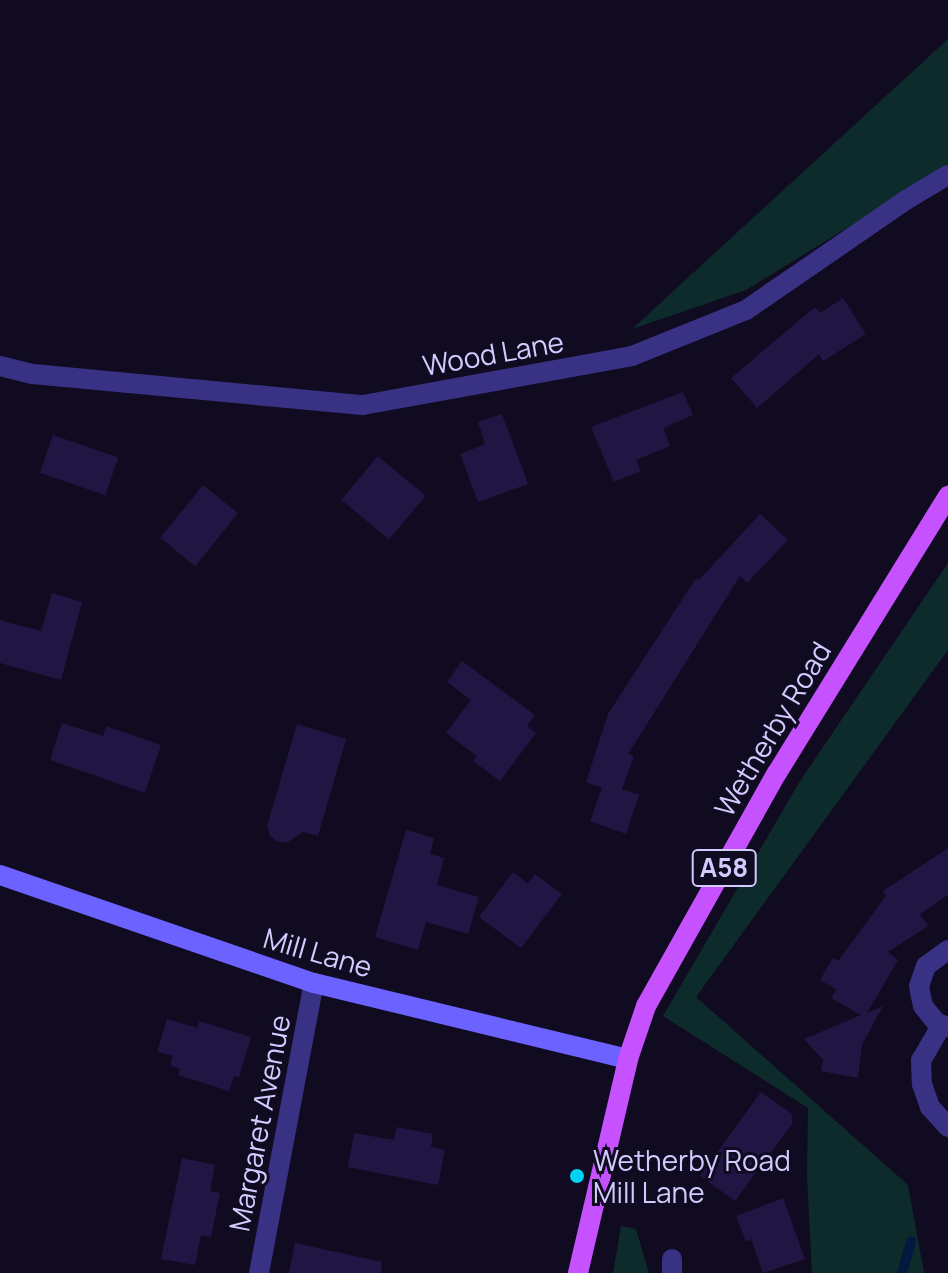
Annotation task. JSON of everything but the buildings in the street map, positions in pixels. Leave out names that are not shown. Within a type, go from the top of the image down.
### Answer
[{"type":"main road","name":"Wetherby Road","points":[[578,1273],[628,1059],[646,1006],[777,773],[948,496]]},
{"type":"street","name":"Wood Lane","points":[[0,366],[33,374],[363,405],[632,356],[746,310],[906,200],[948,175]]},
{"type":"street","name":"Mill Lane","points":[[0,875],[314,983],[628,1059]]},
{"type":"street","points":[[948,950],[926,966],[919,986],[923,1006],[945,1026],[921,1060],[922,1084],[930,1107],[948,1127]]},
{"type":"street","name":"Margaret Avenue","points":[[259,1273],[314,983]]},
{"type":"green space","points":[[948,39],[948,166],[746,290],[632,329]]},
{"type":"green space","points":[[948,563],[948,650],[696,997],[908,1185],[924,1273],[812,1273],[807,1175],[808,1108],[663,1016],[800,781]]},
{"type":"green space","points":[[621,1226],[636,1229],[649,1273],[613,1273]]},
{"type":"waterway","points":[[902,1273],[911,1241]]},
{"type":"place","name":"Wetherby Road Mill Lane","points":[[577,1176]]}]
